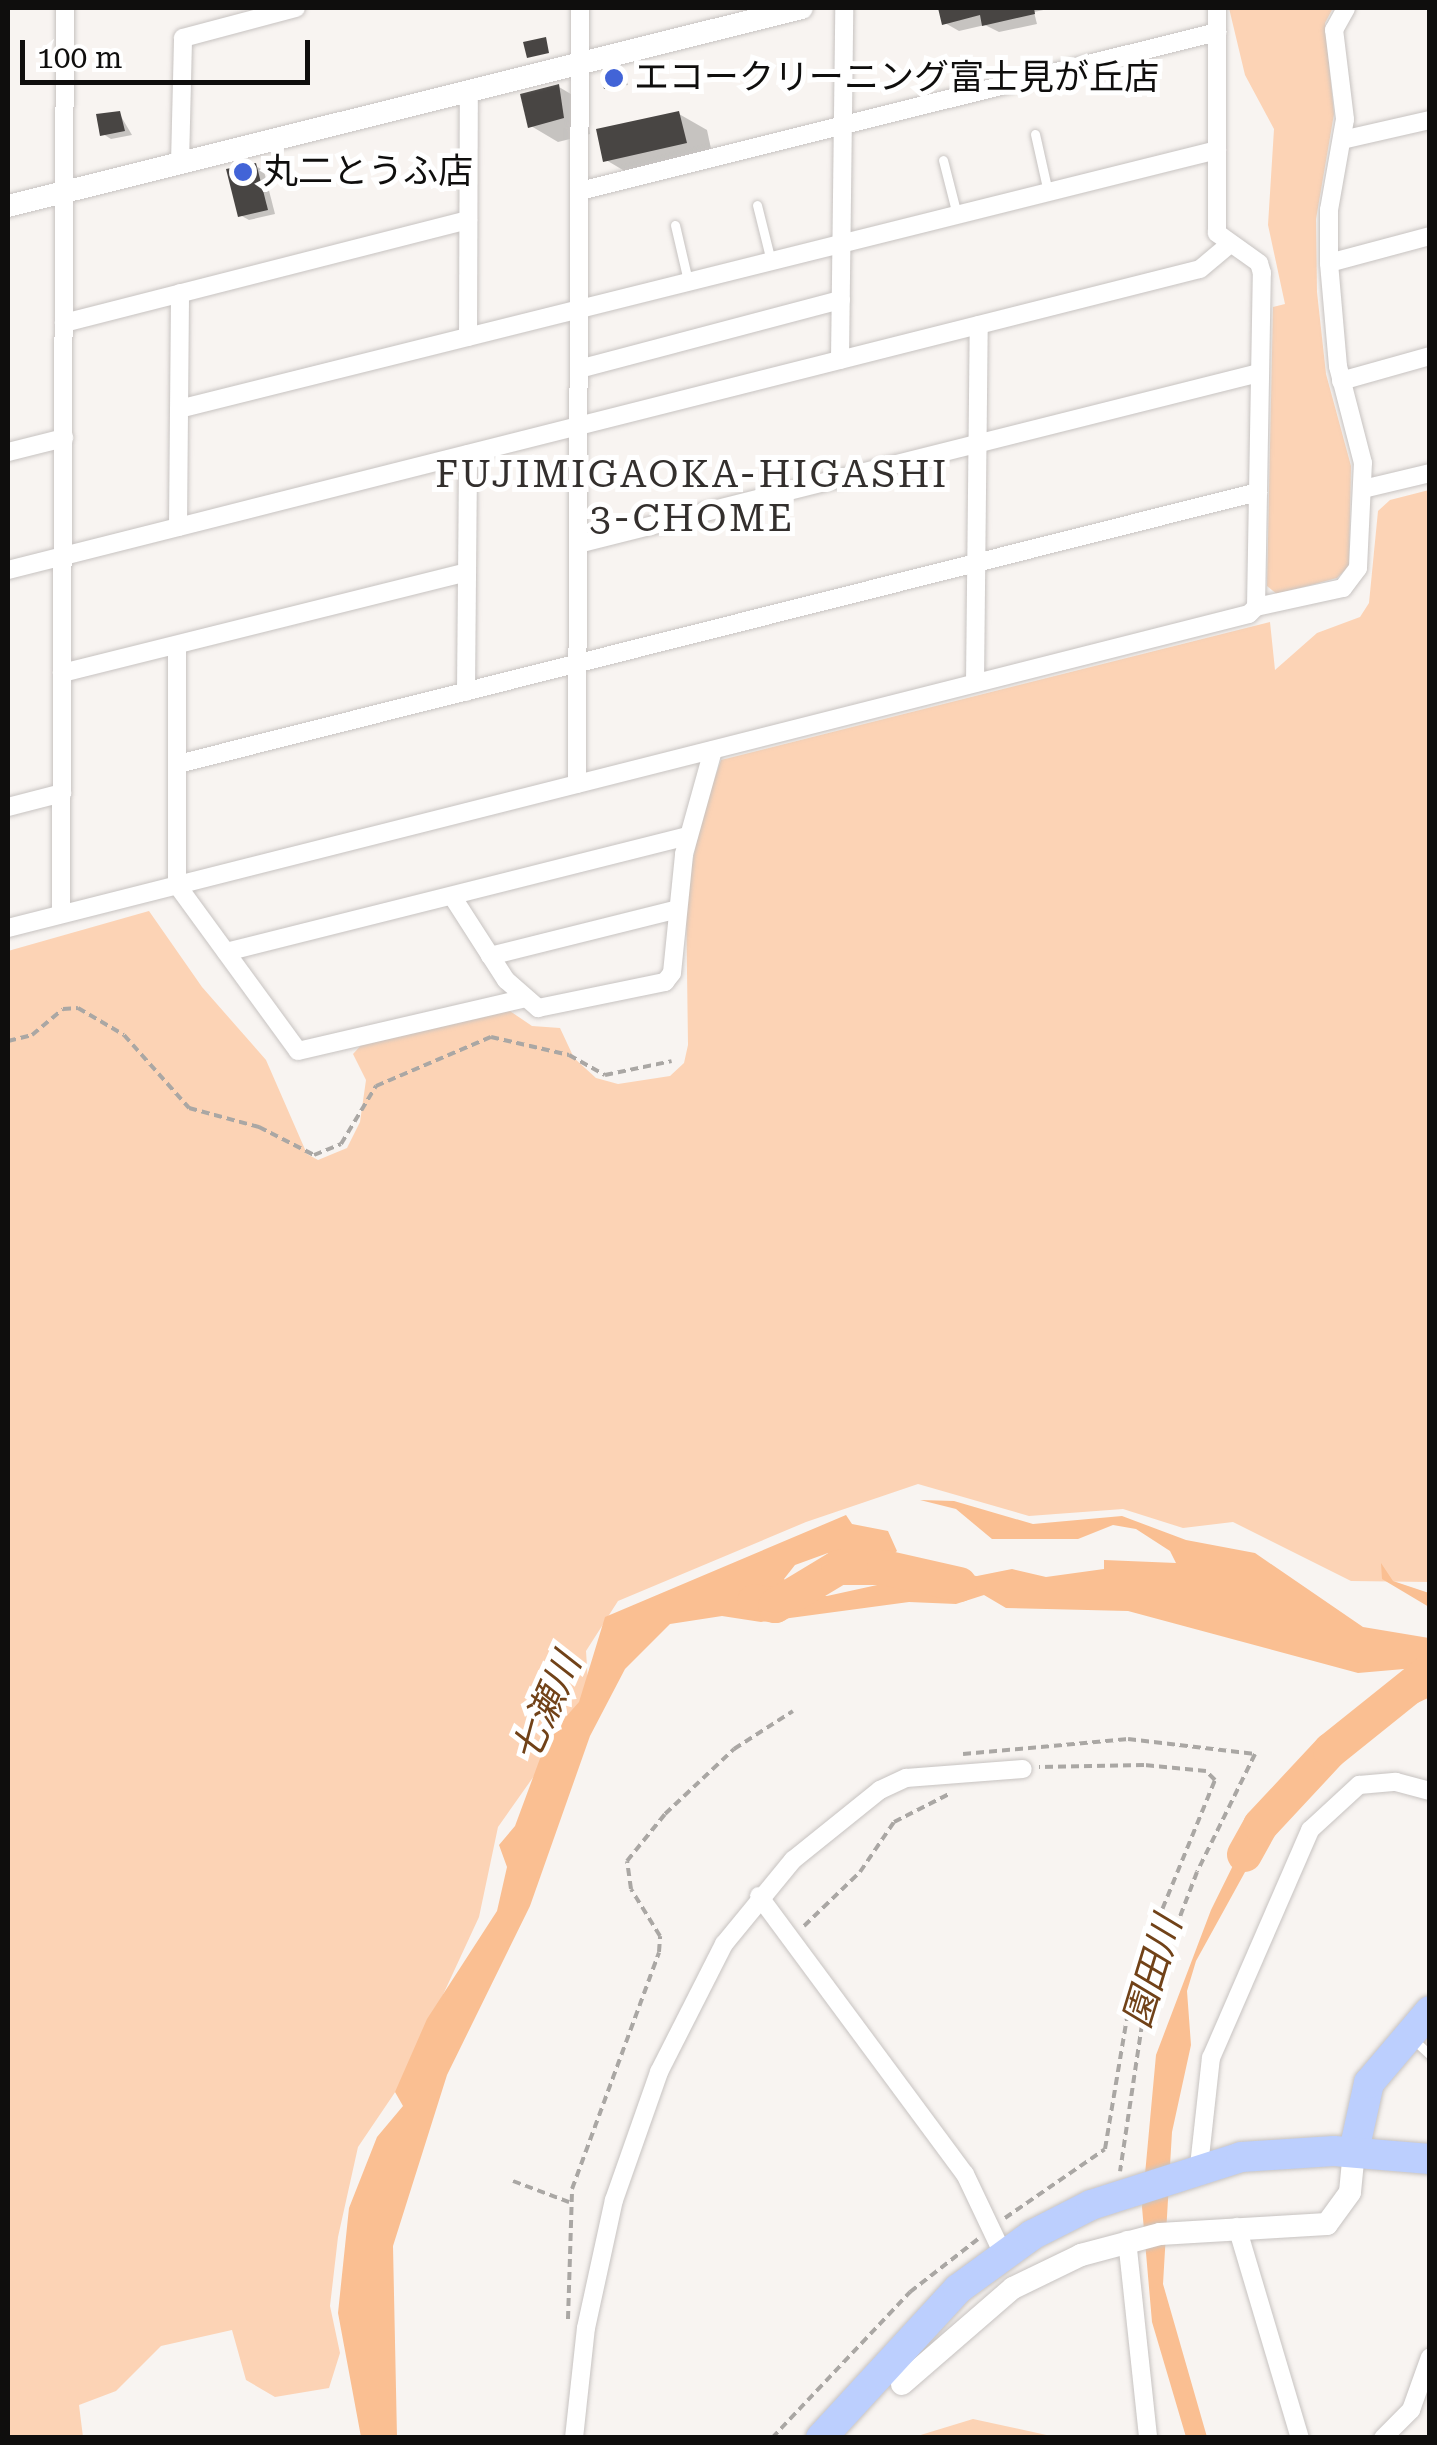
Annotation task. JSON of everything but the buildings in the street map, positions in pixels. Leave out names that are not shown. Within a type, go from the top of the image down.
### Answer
[{"type":"highway","points":[[1354,2151],[1369,2083],[1419,2045],[1430,2011]]},
{"type":"highway","points":[[821,2438],[996,2242],[1126,2180],[1267,2154],[1354,2151],[1430,2159]]},
{"type":"street","points":[[61,914],[65,8]]},
{"type":"street","points":[[180,162],[183,38],[296,8]]},
{"type":"street","points":[[576,784],[580,8]]},
{"type":"street","points":[[8,206],[802,8]]},
{"type":"street","points":[[840,360],[844,8]]},
{"type":"street","points":[[1217,8],[1217,233],[1260,268],[1256,607]]},
{"type":"street","points":[[8,928],[975,683],[1348,583],[1358,568],[1361,455],[1341,380],[1328,264],[1329,210],[1342,140],[1334,30],[1346,8]]},
{"type":"street","points":[[580,191],[1217,32]]},
{"type":"street","points":[[468,90],[468,337]]},
{"type":"street","points":[[1342,140],[1430,120]]},
{"type":"street","points":[[179,409],[1217,150]]},
{"type":"street","points":[[64,323],[468,220]]},
{"type":"street","points":[[1328,264],[1430,236]]},
{"type":"street","points":[[8,570],[1200,269],[1229,245]]},
{"type":"street","points":[[178,527],[180,294]]},
{"type":"street","points":[[579,368],[841,300]]},
{"type":"street","points":[[975,683],[979,325]]},
{"type":"street","points":[[1341,380],[1430,356]]},
{"type":"street","points":[[578,544],[1259,373]]},
{"type":"street","points":[[8,452],[64,438]]},
{"type":"street","points":[[466,692],[468,454]]},
{"type":"street","points":[[1363,490],[1430,473]]},
{"type":"street","points":[[178,764],[1258,492]]},
{"type":"street","points":[[62,674],[466,572]]},
{"type":"street","points":[[177,645],[177,886],[304,1053],[525,998]]},
{"type":"street","points":[[452,896],[490,956],[525,998],[548,1010],[666,982],[672,973],[675,910],[689,836],[713,750]]},
{"type":"street","points":[[8,807],[62,793]]},
{"type":"street","points":[[226,952],[689,836]]},
{"type":"street","points":[[490,956],[675,910]]},
{"type":"street","points":[[574,2438],[595,2276],[637,2127],[698,1987],[759,1896],[836,1822],[894,1781],[1022,1770]]},
{"type":"street","points":[[1194,2168],[1211,2058],[1310,1830],[1359,1784],[1396,1782],[1430,1791]]},
{"type":"street","points":[[759,1896],[965,2174],[996,2242]]},
{"type":"street","points":[[902,2384],[1026,2280],[1128,2240],[1237,2228],[1308,2229],[1335,2220],[1350,2192],[1354,2151]]},
{"type":"street","points":[[1237,2228],[1300,2438]]},
{"type":"street","points":[[1128,2240],[1149,2400],[1148,2438]]},
{"type":"street","points":[[1383,2438],[1411,2410],[1430,2357]]},
{"type":"lane","points":[[1035,134],[1048,192]]},
{"type":"lane","points":[[944,160],[957,215]]},
{"type":"lane","points":[[757,205],[771,262]]},
{"type":"lane","points":[[675,225],[688,282]]},
{"type":"path","points":[[8,1042],[32,1035],[63,1008],[78,1008],[124,1035],[189,1108],[258,1127],[314,1155],[341,1144],[376,1086],[491,1036],[570,1055],[605,1075],[672,1060]]},
{"type":"path","points":[[568,2324],[569,2202],[659,1952],[660,1936],[631,1889],[627,1862],[665,1814],[734,1749],[793,1711]]},
{"type":"path","points":[[958,1755],[1042,1742],[1128,1739],[1255,1754],[1197,1872],[1144,2011],[1126,2180]]},
{"type":"path","points":[[772,2438],[910,2292],[996,2242],[1105,2149],[1133,1981],[1214,1784],[1206,1771],[1144,1765],[1022,1770]]},
{"type":"path","points":[[788,1938],[860,1872],[894,1822],[954,1792]]},
{"type":"path","points":[[513,2181],[569,2202]]},
{"type":"shaded area","points":[[1229,8],[1333,8],[1325,23],[1334,114],[1316,219],[1317,292],[1326,374],[1351,466],[1349,566],[1337,578],[1277,594],[1267,586],[1273,307],[1285,304],[1268,225],[1274,129],[1245,75]]},
{"type":"shaded area","points":[[1429,490],[1429,1582],[1351,1581],[1233,1522],[1183,1528],[1123,1509],[1029,1516],[918,1484],[806,1522],[618,1601],[586,1651],[589,1698],[498,1827],[479,1917],[404,2079],[358,2147],[338,2237],[330,2306],[340,2353],[329,2388],[275,2397],[246,2380],[232,2330],[161,2346],[116,2391],[79,2405],[83,2437],[8,2437],[8,951],[149,911],[202,987],[266,1060],[307,1154],[318,1160],[347,1148],[360,1122],[366,1080],[353,1054],[364,1042],[504,1007],[532,1026],[560,1028],[574,1058],[596,1078],[618,1084],[670,1076],[684,1063],[688,1045],[686,896],[701,818],[721,760],[1270,622],[1275,670],[1317,633],[1360,617],[1369,603],[1378,511],[1390,500]]},
{"type":"shaded area","points":[[920,1500],[954,1501],[1033,1524],[1122,1516],[1186,1540],[1255,1553],[1363,1627],[1429,1638],[1428,1698],[1368,1726],[1324,1764],[1250,1863],[1196,1961],[1187,1991],[1191,2045],[1172,2132],[1163,2284],[1207,2437],[1186,2437],[1152,2322],[1142,2207],[1156,2055],[1211,1910],[1252,1827],[1285,1809],[1328,1740],[1414,1694],[1427,1667],[1358,1673],[1128,1611],[1006,1608],[984,1595],[956,1604],[909,1602],[761,1622],[722,1616],[670,1624],[625,1669],[590,1736],[530,1906],[447,2075],[393,2246],[397,2437],[361,2437],[338,2313],[349,2208],[377,2137],[403,2106],[395,2092],[427,2019],[497,1911],[507,1867],[499,1845],[515,1826],[548,1737],[579,1702],[605,1617],[846,1515],[852,1524],[888,1531],[897,1551],[890,1557],[867,1550],[828,1553],[795,1565],[784,1579],[798,1595],[827,1596],[932,1573],[977,1576],[1012,1569],[1046,1577],[1104,1569],[1104,1560],[1176,1563],[1170,1551],[1136,1529],[1113,1525],[1078,1539],[992,1539],[956,1509]]},
{"type":"shaded area","points":[[1381,1563],[1393,1581],[1429,1593],[1429,1607],[1382,1579]]},
{"type":"shaded area","points":[[973,2419],[1051,2436],[1053,2437],[914,2437]]},
{"type":"waterway","name":"七瀬川","points":[[754,1601],[775,1605],[838,1567],[884,1567],[959,1584]]},
{"type":"waterway","name":"園田川","points":[[1244,1854],[1260,1825],[1330,1750],[1430,1670]]},
{"type":"place","name":"エコークリーニング富士見が丘店","points":[[614,78]]},
{"type":"place","name":"丸二とうふ店","points":[[243,172]]},
{"type":"district","name":"FUJIMIGAOKA-HIGASHI 3-CHOME","points":[[692,497]]}]
